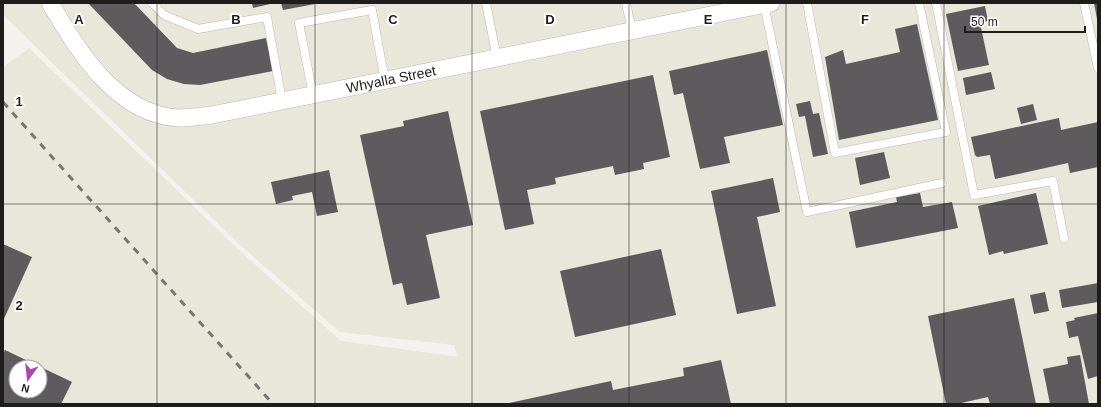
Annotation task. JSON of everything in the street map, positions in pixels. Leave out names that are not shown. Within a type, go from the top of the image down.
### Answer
[{"type":"street","name":"Whyalla Street","points":[[50,5],[78,47],[105,82],[129,101],[145,109],[160,115],[179,118],[212,115],[632,31],[747,5],[768,4]]},
{"type":"lane","points":[[152,3],[164,15],[198,29],[267,16],[282,101]]},
{"type":"lane","points":[[486,3],[497,58]]},
{"type":"lane","points":[[626,3],[632,31]]},
{"type":"lane","points":[[807,3],[835,153],[946,132],[919,3]]},
{"type":"lane","points":[[936,3],[974,195],[1053,181],[1064,238]]},
{"type":"lane","points":[[1084,3],[1098,68]]},
{"type":"lane","points":[[768,4],[807,212],[942,183]]},
{"type":"lane","points":[[312,95],[299,23],[372,10],[385,81]]},
{"type":"shaded area","points":[[3,3],[1098,3],[1098,404],[3,404],[3,67],[29,48],[240,251],[341,341],[457,356],[454,345],[340,332],[241,246],[3,15]]},
{"type":"building","points":[[88,3],[134,3],[177,48],[193,53],[266,38],[273,71],[200,85],[184,84],[167,79],[152,70]]},
{"type":"building","points":[[252,3],[270,3],[270,4],[253,8]]},
{"type":"building","points":[[281,3],[315,3],[315,4],[283,10]]},
{"type":"building","points":[[1094,3],[1098,3],[1098,19],[1097,19]]},
{"type":"building","points":[[985,6],[988,21],[980,23],[989,65],[958,71],[946,14]]},
{"type":"building","points":[[917,24],[938,120],[839,140],[825,57],[843,50],[846,64],[900,52],[895,29]]},
{"type":"building","points":[[767,50],[783,125],[724,137],[730,163],[700,169],[683,93],[674,95],[669,71]]},
{"type":"building","points":[[991,72],[995,89],[966,95],[963,78]]},
{"type":"building","points":[[653,75],[670,157],[643,163],[644,169],[615,175],[613,166],[555,178],[556,184],[527,190],[534,224],[505,230],[480,111]]},
{"type":"building","points":[[810,101],[813,114],[819,113],[828,154],[813,157],[805,116],[799,117],[796,104]]},
{"type":"building","points":[[1033,104],[1037,120],[1021,124],[1017,108]]},
{"type":"building","points":[[448,111],[473,225],[426,235],[440,298],[407,305],[402,283],[393,285],[360,135],[404,126],[403,121]]},
{"type":"building","points":[[1059,118],[1061,130],[1098,122],[1098,167],[1070,173],[1068,163],[995,179],[990,155],[977,157],[975,155],[971,137]]},
{"type":"building","points":[[884,152],[890,178],[860,185],[855,158]]},
{"type":"building","points":[[329,170],[338,212],[317,216],[312,192],[292,196],[293,200],[276,204],[271,182]]},
{"type":"building","points":[[773,178],[780,212],[757,217],[776,306],[737,314],[711,191]]},
{"type":"building","points":[[920,193],[923,207],[952,202],[958,228],[856,248],[849,212],[897,202],[896,197]]},
{"type":"building","points":[[1036,193],[1048,244],[1004,254],[1003,251],[989,255],[978,206]]},
{"type":"building","points":[[3,244],[32,257],[3,321]]},
{"type":"building","points":[[661,249],[676,315],[575,337],[560,271]]},
{"type":"building","points":[[1098,283],[1098,302],[1062,308],[1059,290]]},
{"type":"building","points":[[1045,292],[1049,311],[1034,314],[1030,295]]},
{"type":"building","points":[[1014,298],[1036,404],[990,404],[988,397],[957,404],[946,404],[928,316]]},
{"type":"building","points":[[1098,313],[1098,376],[1088,379],[1078,336],[1069,338],[1066,322],[1075,320],[1074,318]]},
{"type":"building","points":[[5,350],[24,359],[8,359],[8,399],[48,399],[48,371],[72,382],[61,404],[3,404],[3,354]]},
{"type":"building","points":[[1080,355],[1089,404],[1050,404],[1043,369],[1068,364],[1067,357]]},
{"type":"building","points":[[721,360],[731,404],[504,404],[611,381],[613,390],[684,376],[683,368]]},
{"type":"railway","points":[[3,102],[273,404]]}]
